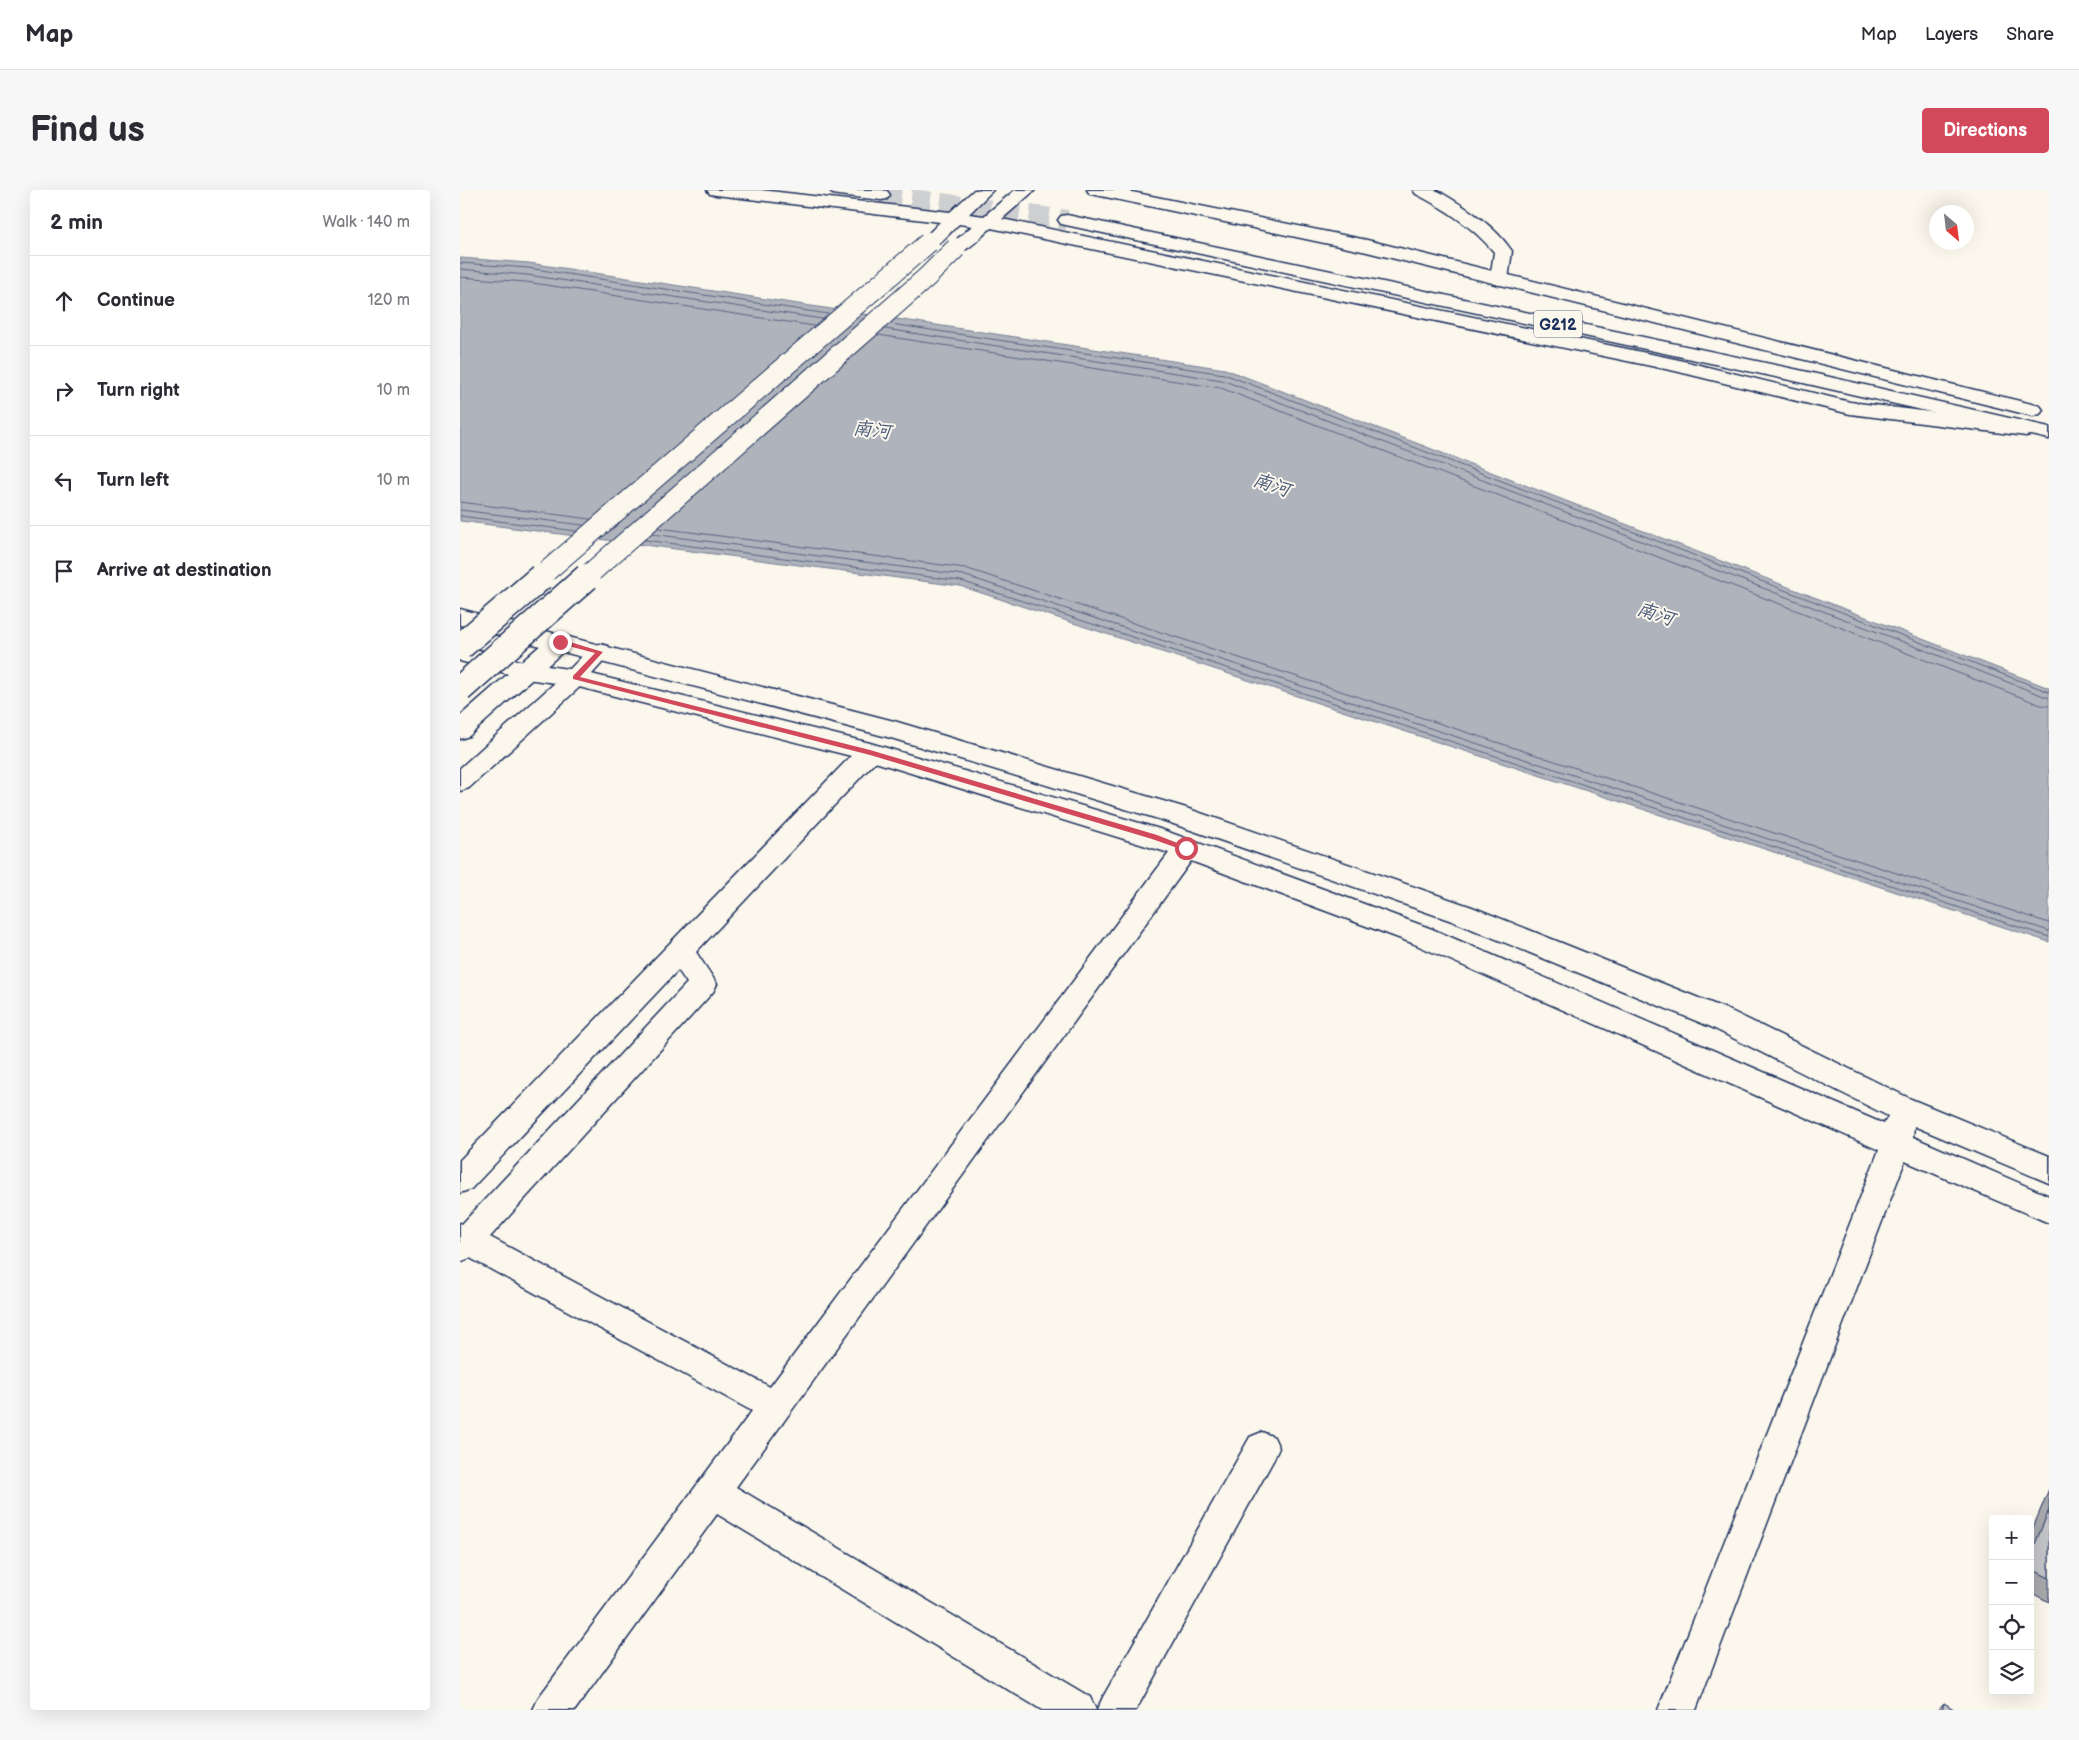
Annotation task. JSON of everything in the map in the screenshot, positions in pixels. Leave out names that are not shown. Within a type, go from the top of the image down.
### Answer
[{"type":"main road","points":[[716,190],[988,222],[1675,365],[1850,408],[2044,423]]},
{"type":"main road","points":[[839,190],[881,195]]},
{"type":"main road","points":[[460,647],[928,242],[984,190]]},
{"type":"main road","points":[[460,689],[919,284],[956,248],[1026,190]]},
{"type":"main road","points":[[1096,190],[1367,246],[2044,423]]},
{"type":"main road","points":[[1422,190],[1446,202],[1489,234],[1503,251],[1499,279]]},
{"type":"main road","name":"G212","points":[[1073,213],[1799,376],[2044,423]]},
{"type":"main road","points":[[460,617],[894,730],[1174,814],[1443,907],[1721,1019],[1901,1108],[2049,1170]]},
{"type":"main road","points":[[460,730],[560,642]]},
{"type":"main road","points":[[460,782],[575,678],[600,652]]},
{"type":"main road","points":[[460,653],[527,671],[575,678],[870,752],[1186,848],[1422,936],[2049,1210]]},
{"type":"main road","points":[[460,1180],[870,752]]},
{"type":"main road","points":[[552,1710],[1186,848]]},
{"type":"main road","points":[[680,951],[703,984],[462,1242],[774,1406]]},
{"type":"main road","points":[[1677,1710],[1897,1143],[1901,1108]]},
{"type":"main road","points":[[1116,1710],[1262,1448]]},
{"type":"main road","points":[[712,1492],[1077,1710]]},
{"type":"water","name":"南河","points":[[460,258],[529,263],[1225,369],[2049,688],[2049,942],[960,586],[460,521]]},
{"type":"building","points":[[2049,1510],[2049,1578],[2034,1570],[2034,1546]]},
{"type":"building","points":[[1944,1703],[1955,1710],[1942,1710]]},
{"type":"tunnel","points":[[881,195],[1067,220]]},
{"type":"route","points":[[560,642],[600,652],[575,678],[870,752],[1186,848]]}]
